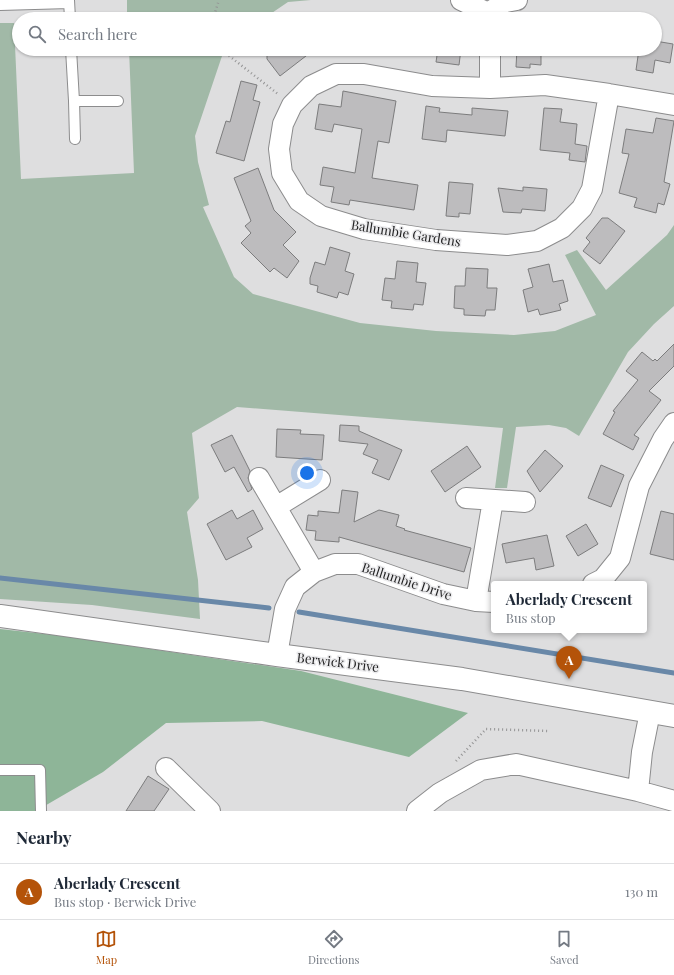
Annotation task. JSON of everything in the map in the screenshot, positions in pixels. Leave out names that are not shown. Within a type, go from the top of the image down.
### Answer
[{"type":"street","points":[[461,0],[481,12]]},
{"type":"street","points":[[493,12],[505,2],[517,0]]},
{"type":"street","points":[[490,56],[490,88]]},
{"type":"street","name":"Ballumbie Gardens","points":[[609,94],[592,189],[582,208],[562,228],[537,241],[507,245],[436,240],[364,229],[321,216],[298,201],[282,173],[279,149],[283,124],[292,105],[311,86],[336,74],[364,74],[432,86],[490,88],[546,85],[609,94],[674,105]]},
{"type":"street","points":[[600,581],[604,579],[620,558],[639,486],[663,439],[674,423]]},
{"type":"street","points":[[259,478],[314,572]]},
{"type":"street","points":[[276,506],[320,480]]},
{"type":"street","points":[[466,498],[525,502]]},
{"type":"street","name":"Ballumbie Drive","points":[[277,655],[285,609],[296,587],[314,572],[335,564],[358,564],[443,594],[485,602],[493,500]]},
{"type":"street","name":"Berwick Drive","points":[[0,616],[277,655],[462,678],[674,716]]},
{"type":"street","points":[[638,791],[642,752],[650,712]]},
{"type":"street","points":[[417,811],[440,793],[481,770],[516,764],[638,791],[674,801]]},
{"type":"street","points":[[166,768],[210,811]]},
{"type":"lane","points":[[0,5],[69,1],[70,12]]},
{"type":"lane","points":[[71,56],[75,139]]},
{"type":"lane","points":[[74,101],[118,101]]},
{"type":"lane","points":[[0,770],[40,770],[41,811]]},
{"type":"path","points":[[215,12],[219,0]]},
{"type":"path","points":[[229,56],[292,105]]},
{"type":"path","points":[[456,762],[486,729],[550,731]]},
{"type":"green space","points":[[127,0],[311,0],[288,2],[273,12],[127,12]]},
{"type":"green space","points":[[0,23],[12,23],[12,56],[15,56],[21,179],[134,173],[129,56],[222,56],[195,136],[198,162],[209,205],[203,207],[234,277],[253,294],[360,323],[436,331],[514,335],[555,331],[596,315],[565,255],[577,250],[606,290],[667,235],[674,225],[674,306],[654,324],[628,352],[579,436],[566,428],[549,425],[516,427],[507,488],[495,488],[503,428],[237,407],[192,433],[199,498],[187,512],[198,580],[200,619],[92,605],[0,599]]},
{"type":"green space","points":[[0,629],[63,636],[301,671],[468,713],[409,757],[262,721],[166,723],[103,772],[36,811],[0,811]]},
{"type":"building","points":[[662,42],[673,44],[670,63],[655,60],[653,73],[636,70],[638,56],[662,56]]},
{"type":"building","points":[[267,56],[306,56],[280,76],[267,59]]},
{"type":"building","points":[[437,56],[460,56],[459,65],[436,62]]},
{"type":"building","points":[[517,56],[541,56],[541,65],[530,64],[530,68],[516,67]]},
{"type":"building","points":[[241,81],[257,85],[253,100],[260,102],[244,161],[216,153],[226,121],[230,122]]},
{"type":"building","points":[[343,91],[396,101],[389,143],[378,141],[372,178],[418,185],[414,210],[350,200],[349,205],[331,202],[334,187],[320,185],[323,167],[355,173],[362,129],[334,124],[332,132],[315,129],[319,104],[341,107]]},
{"type":"building","points":[[426,106],[440,108],[439,112],[472,115],[472,108],[508,111],[505,136],[447,130],[446,142],[422,139]]},
{"type":"building","points":[[544,108],[562,109],[560,122],[577,124],[575,144],[587,146],[585,162],[569,160],[570,153],[540,150]]},
{"type":"building","points":[[656,118],[674,121],[664,182],[670,184],[664,205],[658,203],[656,213],[634,207],[637,198],[619,193],[629,154],[622,153],[626,129],[653,133]]},
{"type":"building","points":[[258,168],[274,210],[296,232],[283,245],[299,261],[287,278],[274,268],[270,272],[241,243],[251,233],[245,226],[251,221],[234,178]]},
{"type":"building","points":[[449,182],[473,184],[470,214],[459,213],[459,217],[446,216]]},
{"type":"building","points":[[523,187],[547,189],[545,211],[522,209],[521,213],[503,212],[498,188],[523,191]]},
{"type":"building","points":[[602,218],[608,218],[625,231],[600,264],[583,251],[590,242],[586,238]]},
{"type":"building","points":[[330,247],[350,253],[345,271],[354,274],[348,295],[339,292],[337,298],[317,292],[318,286],[310,284],[310,278],[315,262],[325,265]]},
{"type":"building","points":[[397,261],[418,263],[416,282],[426,283],[423,305],[414,304],[413,310],[391,308],[392,301],[382,300],[385,278],[395,279]]},
{"type":"building","points":[[549,264],[553,282],[563,280],[568,301],[559,304],[561,310],[540,315],[538,309],[528,312],[523,290],[533,287],[528,269]]},
{"type":"building","points":[[466,268],[488,269],[487,288],[497,288],[495,310],[486,310],[485,316],[464,315],[464,309],[454,308],[455,286],[465,286]]},
{"type":"building","points":[[674,344],[674,366],[649,391],[661,400],[634,435],[639,438],[633,450],[603,434],[615,412],[613,411],[638,380],[626,371],[642,352],[653,361],[655,359],[657,361]]},
{"type":"building","points":[[340,425],[359,426],[359,431],[402,450],[389,480],[372,473],[378,460],[363,454],[368,444],[339,441]]},
{"type":"building","points":[[277,429],[301,430],[300,434],[324,435],[322,460],[276,457]]},
{"type":"building","points":[[232,435],[250,471],[248,478],[252,489],[248,492],[234,467],[225,472],[211,445]]},
{"type":"building","points":[[467,446],[481,467],[445,492],[431,471]]},
{"type":"building","points":[[545,450],[563,466],[540,492],[527,471]]},
{"type":"building","points":[[601,465],[624,475],[611,507],[588,498]]},
{"type":"building","points":[[342,490],[358,492],[354,522],[379,510],[399,515],[396,526],[405,529],[404,530],[471,548],[464,572],[339,537],[339,542],[315,540],[316,531],[306,530],[308,515],[318,516],[318,511],[339,513]]},
{"type":"building","points":[[232,510],[237,519],[253,510],[263,529],[247,538],[252,547],[226,560],[207,524]]},
{"type":"building","points":[[661,511],[674,514],[674,560],[650,554]]},
{"type":"building","points":[[586,524],[598,544],[578,556],[566,536]]},
{"type":"building","points":[[547,535],[554,566],[536,570],[534,558],[506,563],[502,544]]},
{"type":"building","points":[[148,776],[169,789],[154,811],[126,811]]},
{"type":"waterway","points":[[0,578],[269,608]]},
{"type":"waterway","points":[[299,612],[674,673]]},
{"type":"place","name":"Aberlady Crescent","points":[[569,679]]}]
